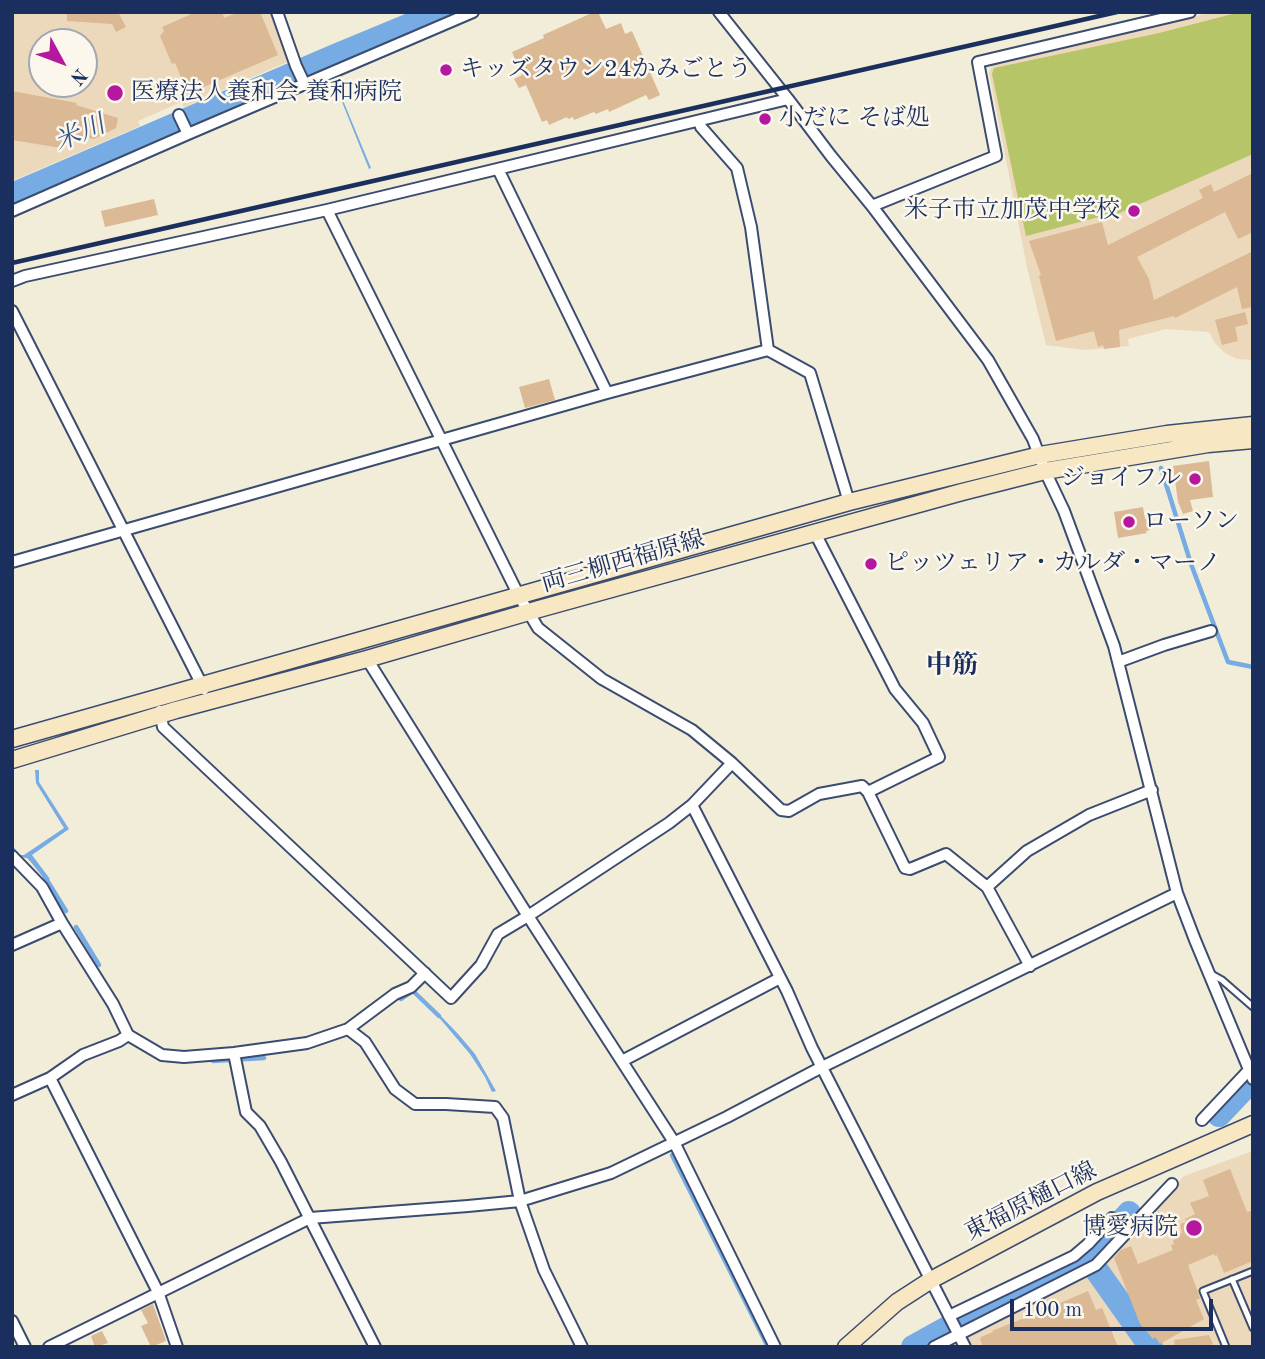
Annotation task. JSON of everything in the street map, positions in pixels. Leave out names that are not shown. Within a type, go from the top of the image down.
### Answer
[{"type":"main road","name":"両三柳西福原線","points":[[12,739],[849,502],[1042,463],[1167,434],[1253,425]]},
{"type":"main road","name":"両三柳西福原線","points":[[12,760],[208,701],[962,492],[1042,463],[1253,440]]},
{"type":"main road","name":"東福原樋口線","points":[[846,1347],[897,1302],[931,1280],[1097,1192],[1253,1124]]},
{"type":"street","points":[[277,12],[304,82]]},
{"type":"street","points":[[12,211],[187,131],[473,12]]},
{"type":"street","points":[[719,12],[872,206],[988,360],[1026,425],[1064,511],[1114,646],[1177,893],[1251,1074],[1202,1120]]},
{"type":"street","points":[[872,206],[996,156],[978,62],[1190,12]]},
{"type":"street","points":[[12,281],[327,210],[788,99]]},
{"type":"street","points":[[179,115],[187,131]]},
{"type":"street","points":[[699,121],[701,127],[737,168],[751,228],[768,350]]},
{"type":"street","points":[[498,169],[607,393]]},
{"type":"street","points":[[327,210],[519,596],[538,628],[602,680],[692,730],[732,763],[781,810],[789,811],[819,794],[862,786],[868,792],[905,868],[910,869],[946,854],[987,887],[1030,966]]},
{"type":"street","points":[[12,311],[203,684],[208,701]]},
{"type":"street","points":[[12,562],[768,350],[810,373],[849,502]]},
{"type":"street","points":[[815,533],[895,688],[923,723],[939,757],[868,792]]},
{"type":"street","points":[[1118,662],[1211,631]]},
{"type":"street","points":[[367,659],[674,1142],[775,1347]]},
{"type":"street","points":[[159,697],[163,727],[451,998],[481,965],[498,934],[669,823],[692,805],[732,763]]},
{"type":"street","points":[[987,887],[1037,845],[1089,815],[1152,790]]},
{"type":"street","points":[[692,805],[965,1347]]},
{"type":"street","points":[[12,856],[42,887],[113,1004],[128,1035],[162,1055],[184,1057],[234,1053],[307,1043],[352,1032],[425,973]]},
{"type":"street","points":[[49,1347],[310,1218],[520,1201],[611,1173],[1177,893]]},
{"type":"street","points":[[12,945],[62,923]]},
{"type":"street","points":[[622,1060],[780,978]]},
{"type":"street","points":[[352,1032],[365,1042],[395,1089],[415,1104],[495,1107],[503,1118],[520,1201],[544,1270],[582,1347]]},
{"type":"street","points":[[12,1095],[50,1078],[83,1055],[128,1035]]},
{"type":"street","points":[[234,1053],[246,1112],[260,1126],[281,1162],[375,1347]]},
{"type":"street","points":[[50,1078],[158,1292],[177,1347]]},
{"type":"street","points":[[934,1347],[1096,1265],[1172,1184]]},
{"type":"street","points":[[950,1317],[1074,1256],[1112,1218]]},
{"type":"street","points":[[12,1321],[25,1347]]},
{"type":"lane","points":[[1210,974],[1222,980],[1253,1007]]},
{"type":"lane","points":[[1226,1347],[1203,1291],[1253,1271]]},
{"type":"lane","points":[[1232,1279],[1253,1328]]},
{"type":"shaded area","name":"医療法人養和会 養和病院","points":[[12,12],[272,12],[285,45],[287,62],[184,107],[181,102],[138,121],[140,126],[12,181]]},
{"type":"shaded area","name":"米子市立加茂中学校","points":[[1213,12],[1253,12],[1253,360],[1237,359],[1225,353],[1209,332],[1166,329],[1128,339],[1129,346],[1084,350],[1046,345],[1027,267],[989,73],[992,65]]},
{"type":"shaded area","name":"博愛病院","points":[[1253,1151],[1253,1347],[969,1347],[965,1339],[967,1335],[1100,1267],[1184,1176]]},
{"type":"green space","points":[[1240,12],[1253,12],[1253,154],[1106,219],[1099,217],[1026,236],[992,74],[994,68],[1159,33]]},
{"type":"water","points":[[341,79],[345,90],[342,98],[371,168],[369,169],[340,97],[334,96],[330,82]]},
{"type":"water","points":[[35,770],[39,770],[39,782],[69,829],[32,855],[50,879],[46,881],[27,858],[19,857],[12,848],[12,845],[20,855],[24,855],[64,828],[36,783]]},
{"type":"water","points":[[437,1012],[475,1054],[496,1091],[492,1092],[470,1054]]},
{"type":"building","points":[[67,12],[118,12],[126,27],[116,32],[112,24],[67,21]]},
{"type":"building","points":[[196,12],[222,12],[224,18],[239,12],[260,12],[278,55],[201,88],[194,87],[190,98],[160,36],[164,31],[162,27]]},
{"type":"building","points":[[598,12],[606,29],[621,23],[625,34],[632,31],[660,95],[649,100],[646,95],[609,112],[608,109],[596,114],[594,112],[574,120],[573,117],[567,117],[549,125],[547,120],[542,122],[526,85],[519,88],[514,79],[522,75],[512,52]]},
{"type":"building","points":[[12,91],[28,94],[28,98],[50,98],[77,103],[76,105],[118,118],[116,128],[94,139],[64,132],[61,148],[12,140]]},
{"type":"building","points":[[1253,173],[1253,232],[1238,239],[1225,212],[1137,257],[1149,279],[1154,300],[1253,251],[1253,307],[1242,309],[1237,287],[1175,318],[1174,316],[1119,330],[1120,347],[1098,347],[1094,331],[1056,341],[1039,276],[1041,275],[1029,241],[1102,222],[1108,245],[1203,198],[1199,190],[1211,184],[1214,192]]},
{"type":"building","points":[[154,199],[158,215],[105,227],[101,211]]},
{"type":"building","points":[[1245,312],[1248,324],[1235,327],[1238,341],[1222,345],[1215,320]]},
{"type":"building","points":[[549,379],[555,400],[525,408],[519,387]]},
{"type":"building","points":[[1209,461],[1213,497],[1190,500],[1193,511],[1183,514],[1178,502],[1173,466]]},
{"type":"building","points":[[1143,507],[1150,530],[1146,531],[1147,533],[1118,538],[1114,512]]},
{"type":"building","points":[[1230,1169],[1247,1212],[1253,1210],[1253,1261],[1224,1273],[1217,1255],[1214,1254],[1188,1265],[1200,1298],[1196,1300],[1204,1319],[1160,1344],[1140,1324],[1114,1258],[1121,1250],[1131,1246],[1138,1264],[1173,1250],[1171,1245],[1174,1244],[1175,1236],[1182,1233],[1180,1224],[1195,1214],[1190,1203],[1209,1196],[1203,1180]]},
{"type":"building","points":[[1088,1291],[1096,1310],[1102,1308],[1118,1347],[983,1347],[981,1337],[992,1331]]},
{"type":"building","points":[[153,1304],[166,1341],[151,1347],[141,1326],[148,1323],[141,1310]]},
{"type":"building","points":[[102,1331],[108,1343],[95,1347],[91,1336]]},
{"type":"building","points":[[1209,1335],[1213,1344],[1210,1347],[1175,1347],[1174,1340]]},
{"type":"waterway","name":"米川","points":[[12,195],[441,12]]},
{"type":"waterway","points":[[1161,468],[1191,564],[1228,662],[1253,667]]},
{"type":"waterway","points":[[45,877],[66,911]]},
{"type":"waterway","points":[[76,927],[99,965]]},
{"type":"waterway","points":[[401,999],[413,991],[439,1016]]},
{"type":"waterway","points":[[213,1061],[264,1058]]},
{"type":"waterway","points":[[1219,1115],[1253,1079]]},
{"type":"waterway","points":[[672,1155],[768,1347]]},
{"type":"waterway","points":[[913,1347],[969,1316],[1088,1258],[1129,1213]]},
{"type":"waterway","points":[[1088,1258],[1151,1347]]},
{"type":"railway","points":[[12,263],[1117,12]]},
{"type":"place","name":"キッズタウン24かみごとう","points":[[446,70]]},
{"type":"place","name":"医療法人養和会 養和病院","points":[[115,93]]},
{"type":"place","name":"小だに そば処","points":[[765,119]]},
{"type":"place","name":"米子市立加茂中学校","points":[[1134,211]]},
{"type":"place","name":"ジョイフル","points":[[1195,479]]},
{"type":"place","name":"ローソン","points":[[1129,522]]},
{"type":"place","name":"ピッツェリア・カルダ・マーノ","points":[[871,564]]},
{"type":"place","name":"博愛病院","points":[[1194,1228]]},
{"type":"district","name":"中筋","points":[[952,666]]}]
